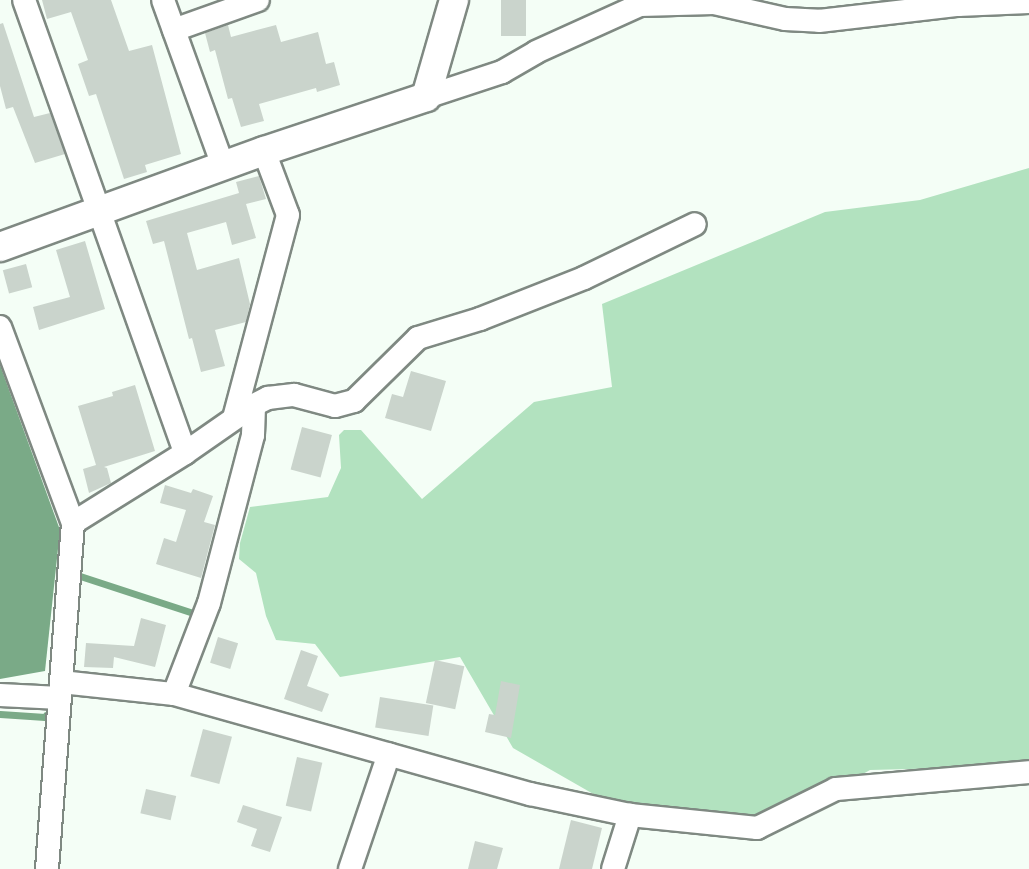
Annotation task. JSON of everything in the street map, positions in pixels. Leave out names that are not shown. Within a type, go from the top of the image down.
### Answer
[{"type":"street","points":[[24,0],[186,453]]},
{"type":"street","points":[[163,0],[223,166]]},
{"type":"street","points":[[174,30],[258,0]]},
{"type":"street","points":[[426,97],[454,0]]},
{"type":"street","points":[[0,247],[264,151],[502,72],[536,52],[640,5],[671,2],[714,3],[803,21],[958,2],[1029,2]]},
{"type":"street","points":[[234,418],[288,215],[264,151]]},
{"type":"street","points":[[73,524],[268,398],[294,395],[335,406],[354,401],[418,338],[480,319],[584,278],[695,224]]},
{"type":"street","points":[[0,327],[73,524],[47,869]]},
{"type":"street","points":[[174,694],[209,603],[253,435],[254,405]]},
{"type":"street","points":[[0,695],[60,690],[174,694],[530,794],[630,814],[757,828],[836,789],[1029,771]]},
{"type":"street","points":[[350,869],[389,754]]},
{"type":"street","points":[[612,869],[630,814]]},
{"type":"shaded area","points":[[1029,168],[1029,766],[870,770],[836,789],[759,818],[630,815],[513,748],[460,657],[340,677],[315,644],[276,640],[266,616],[256,573],[239,559],[240,543],[250,507],[328,497],[341,468],[339,435],[344,430],[361,430],[422,499],[534,402],[612,387],[602,304],[825,212],[920,200]]},
{"type":"shaded area","points":[[0,365],[60,530],[45,671],[0,679]]},
{"type":"building","points":[[42,0],[111,0],[129,51],[152,45],[181,154],[145,165],[147,172],[124,179],[96,94],[89,96],[78,64],[88,60],[71,12],[47,19]]},
{"type":"building","points":[[501,0],[526,0],[526,36],[501,36]]},
{"type":"building","points":[[3,23],[34,117],[50,113],[65,154],[35,163],[13,107],[6,109],[0,86],[0,24]]},
{"type":"building","points":[[228,25],[231,37],[276,25],[281,42],[318,32],[326,64],[334,62],[340,85],[317,92],[316,88],[259,104],[264,121],[241,127],[232,98],[228,99],[215,50],[210,52],[205,33]]},
{"type":"building","points":[[259,176],[266,199],[246,204],[256,238],[232,245],[226,222],[187,233],[197,270],[239,258],[250,304],[246,322],[215,330],[225,366],[201,372],[192,338],[189,339],[164,241],[153,244],[146,221],[239,193],[236,182]]},
{"type":"building","points":[[85,241],[105,309],[39,330],[33,307],[70,297],[56,250]]},
{"type":"building","points":[[26,264],[32,287],[9,293],[3,270]]},
{"type":"building","points":[[411,371],[446,381],[431,431],[385,418],[392,394],[403,397]]},
{"type":"building","points":[[135,385],[155,451],[104,467],[107,468],[111,483],[89,493],[83,469],[96,465],[78,406],[113,396],[112,392]]},
{"type":"building","points":[[302,427],[332,435],[321,478],[291,470]]},
{"type":"building","points":[[165,485],[191,493],[193,489],[213,496],[204,522],[215,525],[201,578],[156,564],[164,538],[176,542],[186,510],[160,503]]},
{"type":"building","points":[[141,618],[166,625],[155,667],[114,657],[113,668],[84,667],[86,643],[134,646]]},
{"type":"building","points":[[218,637],[238,643],[230,669],[210,663]]},
{"type":"building","points":[[301,650],[318,656],[307,686],[329,694],[322,712],[284,699]]},
{"type":"building","points":[[435,660],[464,666],[455,709],[426,703]]},
{"type":"building","points":[[501,681],[520,685],[511,738],[485,732],[489,714],[495,715]]},
{"type":"building","points":[[380,697],[433,705],[428,736],[375,728]]},
{"type":"building","points":[[203,729],[232,737],[219,784],[190,776]]},
{"type":"building","points":[[297,757],[322,763],[311,812],[286,806]]},
{"type":"building","points":[[146,789],[176,796],[171,820],[140,813]]},
{"type":"building","points":[[243,805],[282,817],[270,852],[251,846],[257,829],[237,822]]},
{"type":"building","points":[[571,820],[602,828],[592,869],[559,869]]},
{"type":"building","points":[[475,841],[503,848],[497,869],[468,869]]},
{"type":"waterway","points":[[80,576],[193,613]]},
{"type":"waterway","points":[[0,714],[45,717],[46,715]]}]
